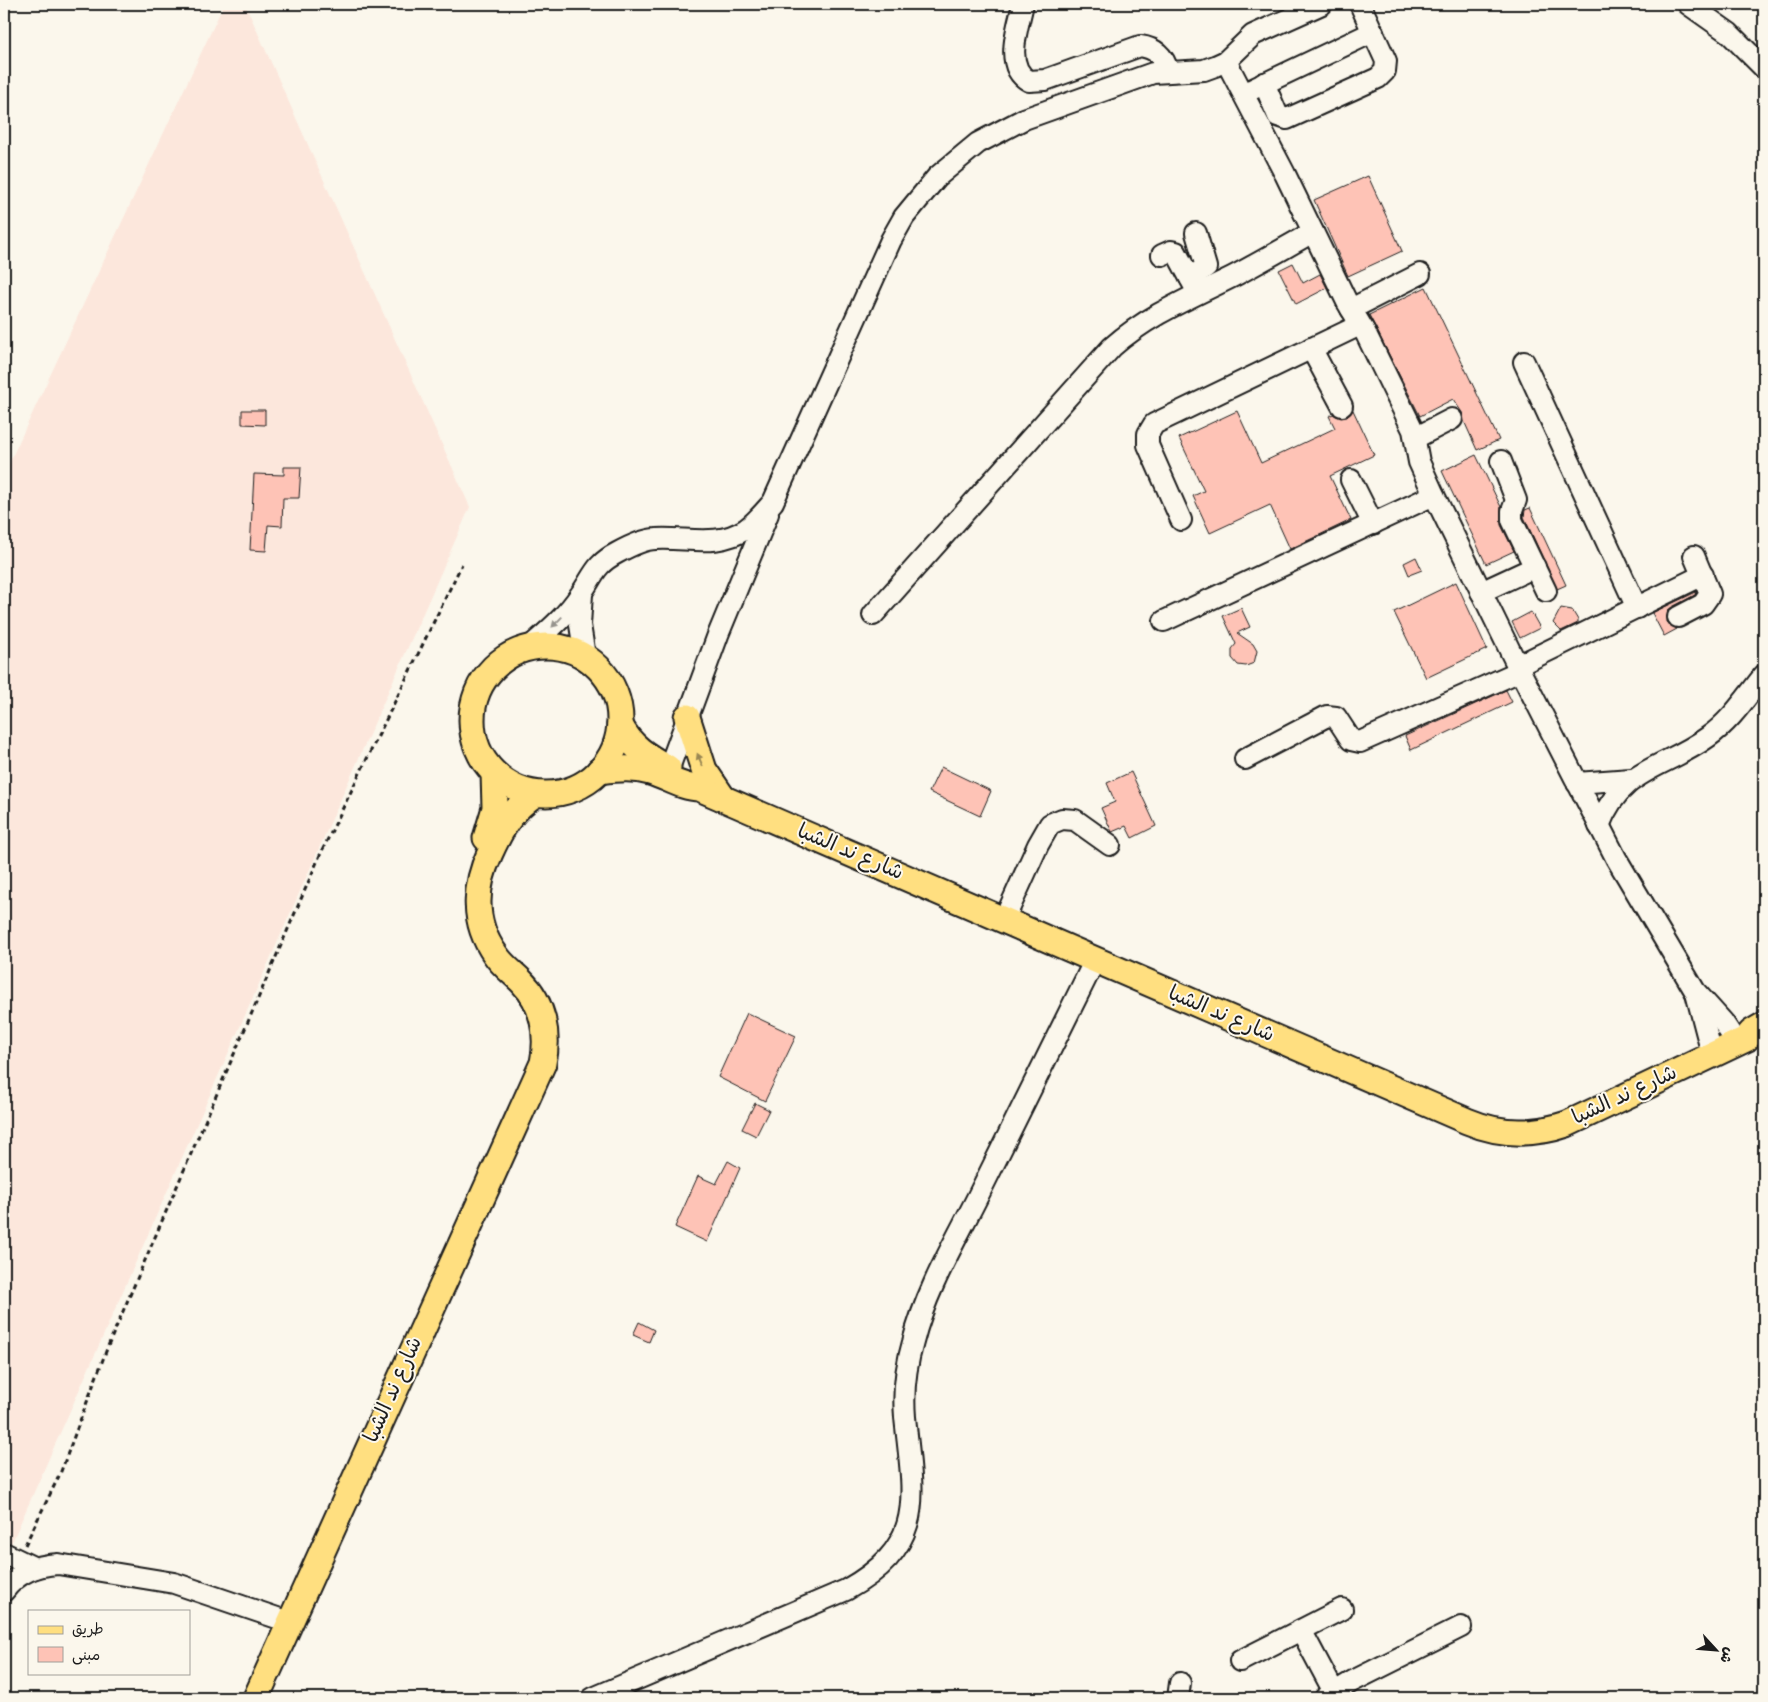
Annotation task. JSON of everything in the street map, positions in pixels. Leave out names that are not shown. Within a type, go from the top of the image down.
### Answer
[{"type":"main road","points":[[558,646],[585,656],[603,672],[615,691],[620,714],[620,725],[614,750],[599,772],[570,790],[535,794],[513,787],[494,773],[480,754],[473,732],[475,698],[485,677],[500,661],[530,647],[558,646]]},
{"type":"main road","points":[[687,717],[704,770],[723,798]]},
{"type":"main road","name":"شارع ند الشبا","points":[[620,725],[632,744],[640,752],[690,778],[700,788]]},
{"type":"main road","name":"شارع ند الشبا","points":[[599,772],[626,768],[639,769],[686,787],[700,788],[1480,1127],[1509,1133],[1538,1132],[1567,1124],[1753,1036]]},
{"type":"main road","name":"شارع ند الشبا","points":[[494,773],[495,808],[471,882],[469,895],[470,920],[483,954],[517,989],[530,1011],[537,1032],[534,1082]]},
{"type":"main road","name":"شارع ند الشبا","points":[[256,1698],[543,1063],[546,1046],[542,1015],[530,992],[503,964],[488,944],[480,921],[478,896],[482,871],[502,827],[517,808],[535,794]]},
{"type":"street","points":[[1023,4],[1014,56],[1017,72],[1029,81],[1045,80],[1140,46],[1148,47],[1161,56],[1168,70]]},
{"type":"street","points":[[669,768],[687,717],[773,502],[891,240],[904,217],[937,176],[978,143],[1024,119],[1153,73],[1168,70],[1204,70],[1226,61],[1253,35],[1322,4]]},
{"type":"street","points":[[1264,83],[1278,116],[1287,119],[1374,81],[1382,75],[1386,66],[1360,4]]},
{"type":"street","points":[[1688,4],[1729,33],[1764,68]]},
{"type":"street","points":[[1243,93],[1373,32]]},
{"type":"street","points":[[1226,61],[1415,438],[1418,462],[1481,592],[1616,858],[1695,991],[1723,1022],[1753,1036]]},
{"type":"street","points":[[873,615],[1112,347],[1194,285],[1313,232]]},
{"type":"street","points":[[1194,285],[1204,270],[1206,263],[1196,233]]},
{"type":"street","points":[[1162,255],[1171,251],[1176,252],[1194,285]]},
{"type":"street","points":[[1181,520],[1148,445],[1150,428],[1158,420],[1311,348],[1420,274]]},
{"type":"street","points":[[1311,348],[1342,406]]},
{"type":"street","points":[[1524,362],[1637,608]]},
{"type":"street","points":[[1415,438],[1452,419]]},
{"type":"street","points":[[1501,461],[1516,500],[1512,511],[1512,520],[1546,591]]},
{"type":"street","points":[[1351,480],[1373,524]]},
{"type":"street","points":[[1164,621],[1434,495]]},
{"type":"street","points":[[530,647],[557,622],[582,594],[594,571],[603,562],[627,548],[654,539],[704,541],[726,538],[746,529],[773,502]]},
{"type":"street","points":[[1678,617],[1708,600],[1709,591],[1694,556]]},
{"type":"street","points":[[1481,592],[1535,567]]},
{"type":"street","points":[[1245,759],[1328,716],[1336,717],[1351,740],[1360,742],[1519,668],[1703,575]]},
{"type":"street","points":[[582,594],[580,625],[585,656]]},
{"type":"street","points":[[1599,826],[1612,800],[1632,779],[1698,744],[1715,732],[1729,718],[1764,674]]},
{"type":"street","points":[[1577,782],[1632,779]]},
{"type":"street","points":[[1004,920],[1038,845],[1050,824],[1062,818],[1076,820],[1110,845]]},
{"type":"street","points":[[594,1698],[846,1590],[866,1579],[884,1563],[898,1544],[908,1523],[913,1500],[913,1476],[905,1415],[906,1378],[913,1342],[941,1271],[1096,960]]},
{"type":"street","points":[[1695,991],[1712,1054]]},
{"type":"street","points":[[4,1591],[15,1579],[19,1560],[58,1564],[159,1579],[189,1587],[289,1622]]},
{"type":"street","points":[[1240,1661],[1342,1610]]},
{"type":"street","points":[[1301,1630],[1329,1695],[1460,1627]]},
{"type":"path","points":[[19,1560],[60,1474],[108,1346],[320,856],[462,564]]},
{"type":"shaded area","points":[[224,4],[245,4],[470,507],[4,1560],[4,474]]},
{"type":"building","points":[[1368,176],[1402,251],[1348,276],[1314,200]]},
{"type":"building","points":[[1293,263],[1303,283],[1320,274],[1327,288],[1296,304],[1279,270]]},
{"type":"building","points":[[1426,287],[1499,440],[1477,450],[1464,421],[1463,414],[1453,399],[1420,416],[1369,315]]},
{"type":"building","points":[[242,410],[265,410],[265,425],[242,424]]},
{"type":"building","points":[[1353,410],[1374,455],[1330,476],[1351,520],[1290,549],[1270,505],[1210,533],[1193,496],[1204,491],[1179,438],[1237,411],[1261,463],[1335,428],[1329,416],[1333,414],[1341,418],[1347,417]]},
{"type":"building","points":[[1476,455],[1501,507],[1501,525],[1514,551],[1486,564],[1442,471]]},
{"type":"building","points":[[284,467],[301,467],[299,498],[283,498],[282,526],[268,525],[266,551],[250,550],[254,474],[284,475]]},
{"type":"building","points":[[1530,508],[1566,585],[1557,589],[1524,517],[1525,510]]},
{"type":"building","points":[[1416,557],[1422,570],[1409,575],[1404,563]]},
{"type":"building","points":[[1456,582],[1487,649],[1426,678],[1394,612]]},
{"type":"building","points":[[1696,592],[1695,595],[1668,610],[1667,622],[1677,629],[1664,636],[1652,613]]},
{"type":"building","points":[[1241,608],[1250,627],[1237,633],[1253,644],[1257,651],[1254,663],[1246,666],[1238,665],[1232,658],[1232,649],[1236,644],[1223,616]]},
{"type":"building","points":[[1561,608],[1572,610],[1578,623],[1561,631],[1553,623]]},
{"type":"building","points":[[1531,612],[1540,628],[1520,638],[1512,622]]},
{"type":"building","points":[[1506,690],[1512,702],[1411,750],[1405,736]]},
{"type":"building","points":[[941,767],[991,791],[980,816],[929,792]]},
{"type":"building","points":[[1131,772],[1156,826],[1132,838],[1126,826],[1112,832],[1101,808],[1115,802],[1107,783]]},
{"type":"building","points":[[747,1013],[796,1036],[765,1101],[718,1077]]},
{"type":"building","points":[[755,1103],[769,1110],[756,1136],[742,1129]]},
{"type":"building","points":[[728,1161],[740,1168],[707,1242],[675,1227],[698,1176],[716,1184]]},
{"type":"building","points":[[639,1322],[654,1330],[649,1342],[633,1335]]}]
